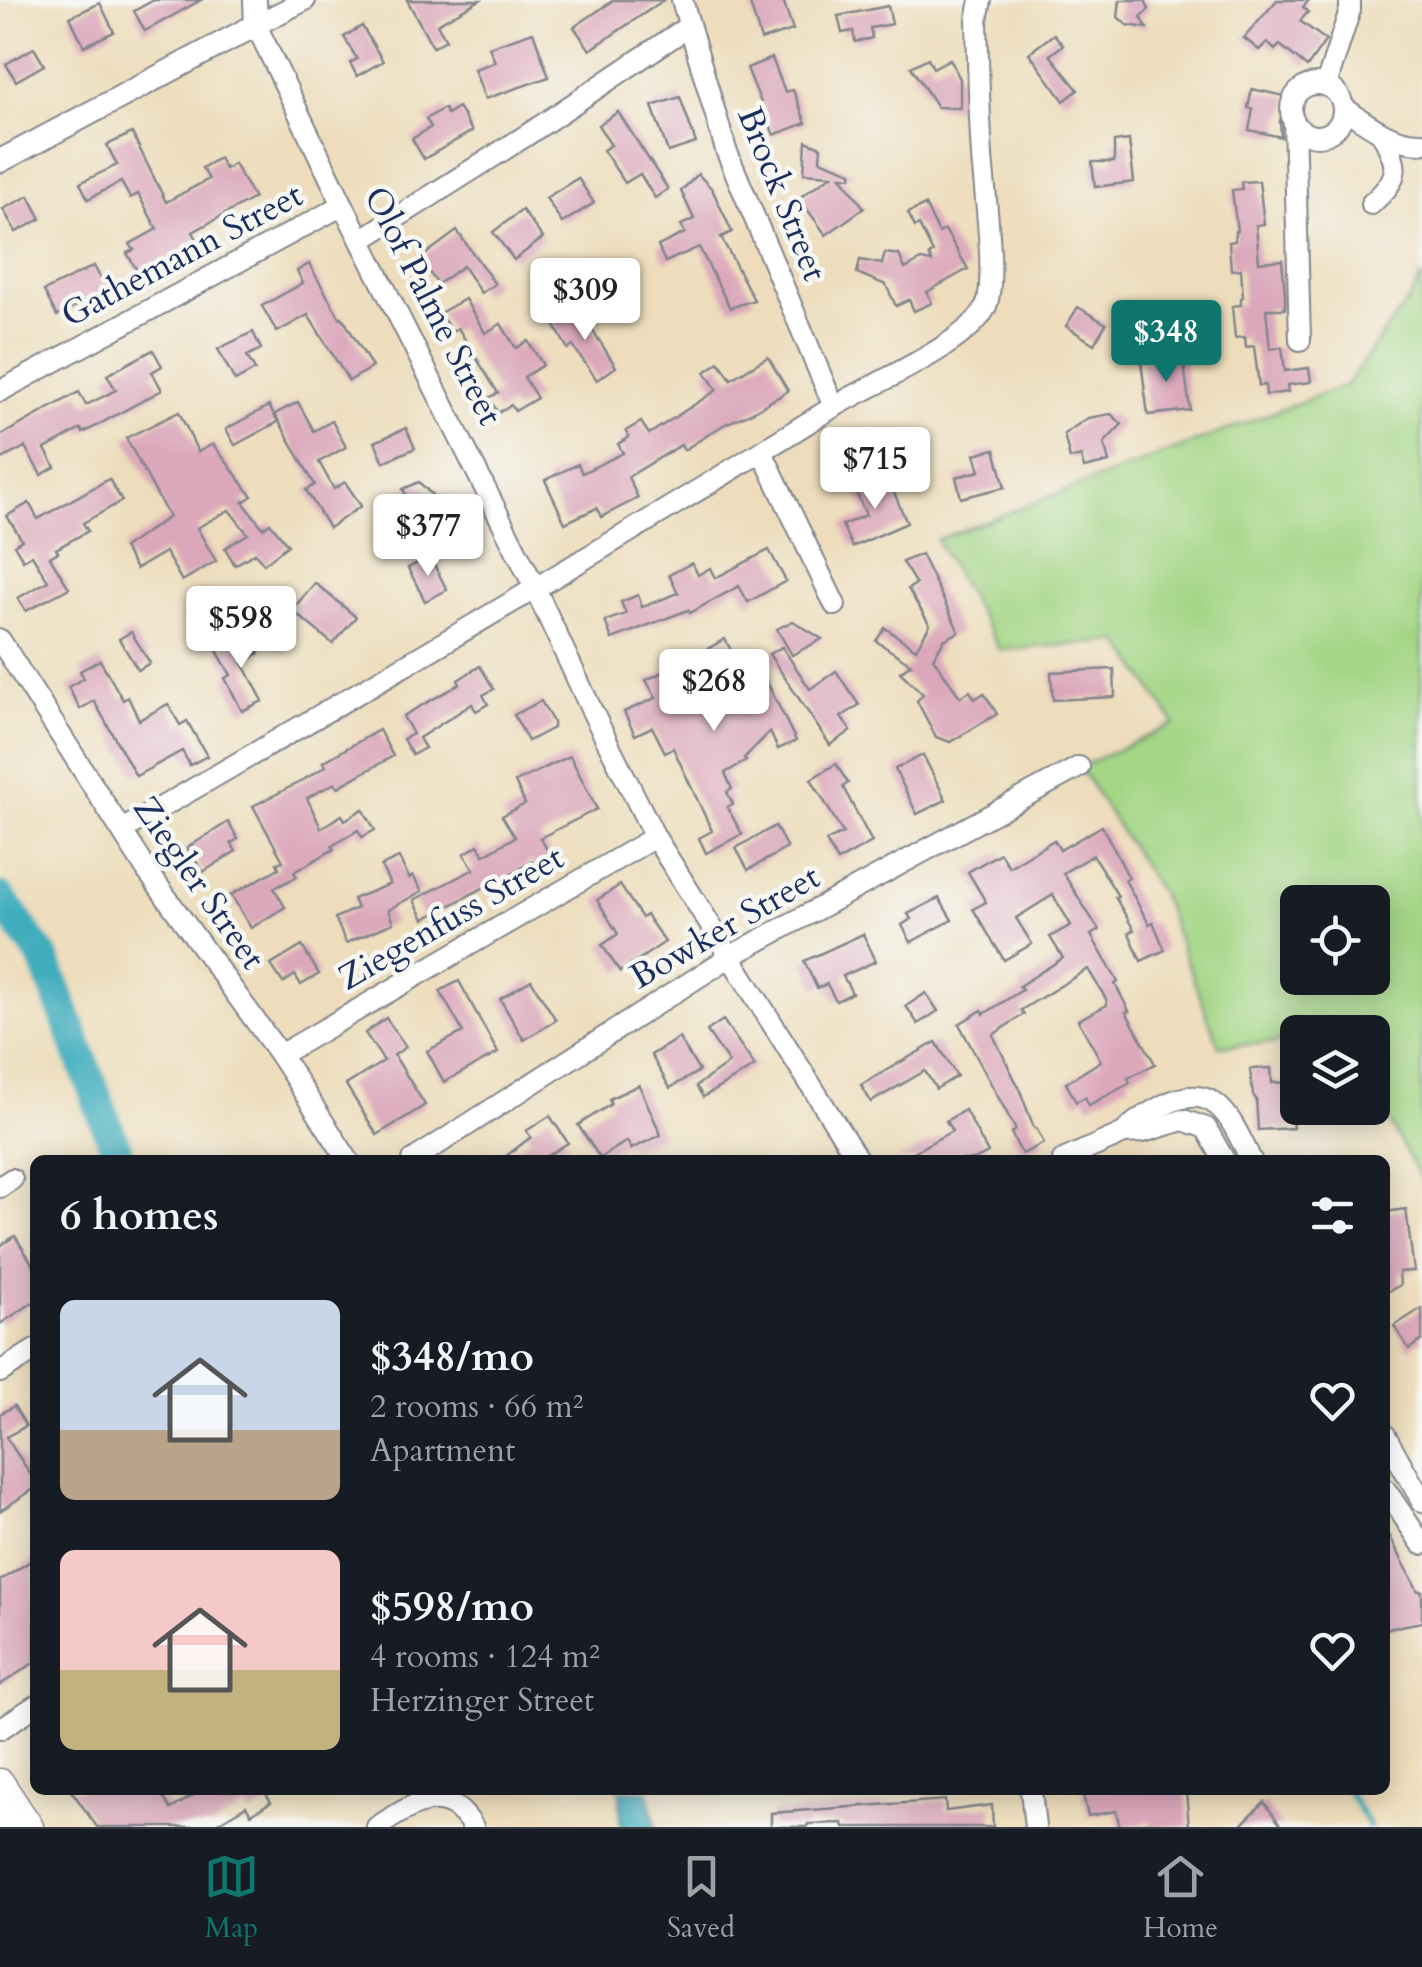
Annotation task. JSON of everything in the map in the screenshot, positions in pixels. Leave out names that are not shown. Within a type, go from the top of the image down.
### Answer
[{"type":"main road","points":[[0,1783],[29,1827]]},
{"type":"main road","points":[[0,1820],[5,1827]]},
{"type":"street","name":"Olof Palme Street","points":[[255,0],[256,25],[656,837],[855,1155]]},
{"type":"street","points":[[0,162],[305,0]]},
{"type":"street","name":"Brock Street","points":[[682,0],[726,150],[834,407]]},
{"type":"street","points":[[122,830],[834,407],[952,342],[972,324],[986,306],[990,279],[978,57],[981,0]]},
{"type":"street","points":[[1326,85],[1350,0]]},
{"type":"street","points":[[361,240],[689,26]]},
{"type":"street","points":[[1300,340],[1291,110],[1294,98],[1314,84],[1326,85],[1338,94],[1344,108],[1382,132],[1406,142],[1422,142]]},
{"type":"street","points":[[1294,122],[1306,134],[1324,136],[1339,126],[1344,108]]},
{"type":"street","points":[[1371,204],[1394,179],[1392,158],[1382,132]]},
{"type":"street","name":"Gathemann Street","points":[[0,391],[343,206]]},
{"type":"street","points":[[762,452],[835,605]]},
{"type":"street","name":"Ziegler Street","points":[[0,640],[148,872],[280,1055],[337,1155]]},
{"type":"street","name":"Bowker Street","points":[[421,1155],[730,956],[1079,767]]},
{"type":"street","name":"Ziegenfuss Street","points":[[280,1055],[656,837]]},
{"type":"street","points":[[1124,1133],[1134,1121],[1180,1098],[1208,1098],[1221,1107],[1248,1155]]},
{"type":"street","points":[[1074,1155],[1124,1133],[1143,1132],[1183,1120],[1206,1128],[1221,1155]]},
{"type":"street","points":[[0,1372],[30,1353]]},
{"type":"street","points":[[1390,1445],[1422,1500]]},
{"type":"street","points":[[1390,1496],[1422,1544]]},
{"type":"street","points":[[0,1729],[30,1709]]},
{"type":"street","points":[[1032,1795],[1036,1827]]},
{"type":"street","points":[[377,1827],[422,1801],[438,1800],[458,1807],[473,1827]]},
{"type":"green space","points":[[1422,276],[1422,1181],[1390,1124],[1390,1015],[1280,1015],[1280,1043],[1219,1046],[1161,894],[1079,767],[1175,724],[1120,641],[1000,650],[936,540],[1346,385]]},
{"type":"water","points":[[620,1795],[649,1795],[656,1827],[621,1827]]},
{"type":"building","points":[[154,0],[201,0],[145,31],[134,11]]},
{"type":"building","points":[[407,0],[480,0],[437,24],[446,40],[433,47]]},
{"type":"building","points":[[614,0],[664,0],[590,50],[574,27]]},
{"type":"building","points":[[749,0],[783,0],[793,30],[761,40]]},
{"type":"building","points":[[1120,0],[1145,0],[1149,9],[1141,17],[1147,28],[1127,25],[1118,17]]},
{"type":"building","points":[[1277,0],[1309,0],[1303,7],[1308,12],[1300,21],[1326,40],[1307,67],[1280,45],[1275,50],[1267,42],[1259,50],[1244,38]]},
{"type":"building","points":[[100,3],[114,32],[84,46],[70,17]]},
{"type":"building","points":[[888,6],[892,24],[870,28],[872,38],[855,42],[853,31],[842,33],[838,16]]},
{"type":"building","points":[[362,26],[383,61],[357,76],[350,63],[357,59],[344,37]]},
{"type":"building","points":[[533,32],[549,77],[485,99],[474,69],[495,62],[489,47]]},
{"type":"building","points":[[1054,34],[1063,45],[1050,55],[1078,90],[1064,101],[1029,53]]},
{"type":"building","points":[[34,48],[44,65],[16,81],[6,64]]},
{"type":"building","points":[[772,58],[785,92],[793,90],[806,123],[774,135],[747,68]]},
{"type":"building","points":[[928,58],[933,68],[950,59],[960,79],[960,108],[937,107],[911,67]]},
{"type":"building","points":[[1252,89],[1289,97],[1280,120],[1281,137],[1249,130]]},
{"type":"building","points":[[680,97],[696,143],[668,152],[652,106]]},
{"type":"building","points":[[458,107],[472,131],[424,159],[412,139],[431,127],[426,119],[444,108],[447,114]]},
{"type":"building","points":[[618,112],[668,189],[655,198],[640,174],[625,183],[603,150],[611,145],[598,125]]},
{"type":"building","points":[[132,133],[166,202],[209,179],[202,168],[219,158],[225,169],[234,164],[254,198],[193,232],[198,241],[139,274],[127,253],[134,250],[130,244],[157,229],[138,194],[130,198],[121,182],[88,199],[80,183],[117,165],[107,145]]},
{"type":"building","points":[[1129,140],[1134,182],[1095,187],[1092,162],[1114,162],[1114,142]]},
{"type":"building","points":[[806,141],[821,147],[820,160],[852,172],[851,177],[841,176],[864,208],[826,235],[799,198],[832,175],[804,173]]},
{"type":"building","points":[[698,174],[712,189],[732,232],[721,237],[754,300],[730,308],[699,247],[665,262],[658,246],[685,233],[681,225],[694,219],[681,191]]},
{"type":"building","points":[[578,178],[594,203],[562,223],[546,198]]},
{"type":"building","points":[[1259,181],[1264,224],[1256,225],[1259,262],[1282,260],[1285,294],[1285,309],[1266,309],[1270,349],[1282,347],[1285,371],[1309,368],[1311,382],[1287,385],[1288,392],[1266,395],[1265,385],[1259,386],[1254,346],[1246,347],[1245,337],[1235,338],[1232,306],[1241,305],[1243,297],[1241,269],[1231,270],[1229,242],[1235,241],[1237,231],[1232,190],[1242,189],[1241,182]]},
{"type":"building","points":[[29,196],[41,219],[16,232],[3,209]]},
{"type":"building","points":[[925,205],[939,233],[945,230],[968,269],[927,292],[932,303],[914,311],[909,300],[896,306],[886,285],[857,273],[860,260],[882,264],[885,253],[899,255],[905,269],[921,260],[932,262],[929,255],[933,253],[908,213]]},
{"type":"building","points":[[522,210],[543,238],[514,260],[493,232]]},
{"type":"building","points":[[457,231],[495,284],[481,293],[463,266],[438,284],[419,259]]},
{"type":"building","points":[[309,264],[372,367],[349,381],[308,315],[277,332],[262,306],[303,283],[297,271]]},
{"type":"building","points":[[94,266],[107,290],[57,316],[44,291]]},
{"type":"building","points":[[465,299],[485,333],[501,324],[516,348],[528,341],[543,365],[524,377],[537,398],[515,411],[511,405],[498,413],[489,398],[498,393],[458,328],[451,332],[440,313]]},
{"type":"building","points":[[578,307],[616,367],[597,380],[573,346],[568,349],[553,323]]},
{"type":"building","points":[[1078,307],[1106,324],[1094,344],[1066,326]]},
{"type":"building","points":[[253,332],[261,349],[247,356],[255,370],[235,381],[218,349]]},
{"type":"building","points":[[153,350],[162,366],[152,372],[162,390],[45,449],[55,467],[41,475],[25,447],[0,460],[0,436],[79,392],[86,405],[116,390],[107,375]]},
{"type":"building","points":[[1183,356],[1190,410],[1148,415],[1141,361]]},
{"type":"building","points":[[768,357],[788,391],[684,450],[681,445],[628,477],[638,498],[601,517],[597,508],[565,523],[545,480],[578,464],[582,473],[623,453],[618,444],[629,437],[626,431],[641,422],[649,434],[717,390],[705,372],[719,362],[731,379]]},
{"type":"building","points":[[298,402],[314,431],[332,421],[346,447],[319,462],[334,489],[345,482],[361,506],[329,528],[306,490],[315,485],[275,414]]},
{"type":"building","points":[[269,406],[278,422],[235,445],[226,429]]},
{"type":"building","points":[[179,412],[198,452],[213,444],[252,496],[243,502],[263,528],[270,523],[288,545],[264,564],[255,553],[235,565],[225,548],[248,534],[229,510],[197,528],[216,561],[182,581],[165,552],[136,569],[123,548],[169,517],[126,438]]},
{"type":"building","points":[[1111,414],[1122,424],[1104,443],[1109,462],[1084,468],[1081,456],[1070,459],[1064,434],[1088,418]]},
{"type":"building","points":[[406,428],[415,448],[384,462],[375,442]]},
{"type":"building","points":[[995,449],[1005,487],[961,498],[956,477],[980,471],[975,454]]},
{"type":"building","points":[[886,474],[907,523],[852,547],[842,525],[866,515],[854,488]]},
{"type":"building","points":[[109,479],[122,501],[83,523],[88,531],[56,549],[58,552],[50,557],[69,588],[26,611],[18,598],[48,581],[32,555],[23,560],[14,545],[22,540],[7,516],[29,503],[38,519]]},
{"type":"building","points":[[419,482],[444,507],[411,524],[401,502],[408,499],[403,489]]},
{"type":"building","points":[[769,550],[786,581],[748,602],[739,586],[690,613],[688,610],[612,639],[605,621],[626,614],[621,602],[638,595],[642,607],[678,593],[669,575],[692,563],[698,575],[710,568],[715,578]]},
{"type":"building","points":[[921,554],[959,632],[944,640],[933,658],[960,697],[970,691],[975,699],[984,693],[997,714],[950,742],[936,737],[917,701],[923,694],[900,672],[911,664],[876,641],[885,628],[916,649],[930,625],[908,589],[916,584],[902,562]]},
{"type":"building","points":[[430,557],[447,590],[425,601],[408,568]]},
{"type":"building","points":[[315,583],[356,617],[333,644],[292,610]]},
{"type":"building","points":[[793,621],[822,639],[792,655],[777,629]]},
{"type":"building","points":[[131,632],[150,663],[138,670],[119,639]]},
{"type":"building","points":[[248,633],[259,653],[243,663],[263,701],[242,711],[225,678],[231,675],[217,651]]},
{"type":"building","points":[[725,639],[741,668],[756,660],[796,741],[778,749],[770,732],[744,758],[746,761],[725,773],[733,804],[727,807],[742,834],[706,853],[699,838],[712,831],[673,748],[665,752],[652,727],[635,735],[624,712],[656,698],[646,680],[665,671],[678,700],[698,690],[710,714],[739,701],[719,664],[706,671],[697,655]]},
{"type":"building","points":[[782,647],[810,689],[836,671],[859,705],[841,717],[851,731],[830,745],[769,654]]},
{"type":"building","points":[[100,660],[123,700],[128,697],[139,720],[168,704],[180,725],[187,721],[207,756],[190,765],[182,751],[136,776],[94,701],[80,709],[68,687],[84,678],[80,671]]},
{"type":"building","points":[[480,666],[494,689],[483,695],[488,704],[476,711],[472,704],[419,738],[425,748],[412,755],[403,739],[413,734],[403,716],[460,684],[458,680]]},
{"type":"building","points":[[1114,669],[1115,697],[1053,700],[1051,672]]},
{"type":"building","points":[[541,701],[553,728],[528,741],[514,715]]},
{"type":"building","points":[[379,730],[393,756],[338,787],[335,783],[307,798],[321,828],[342,815],[345,820],[363,809],[375,830],[362,837],[358,830],[294,872],[297,877],[274,888],[285,907],[251,928],[231,895],[279,868],[277,863],[283,861],[253,806],[300,782],[326,766],[323,762]]},
{"type":"building","points":[[923,755],[946,800],[917,814],[895,769]]},
{"type":"building","points":[[570,756],[597,809],[540,838],[557,865],[541,875],[532,861],[487,890],[485,887],[424,919],[414,900],[474,869],[464,854],[478,845],[484,855],[515,837],[502,816],[525,804],[515,782]]},
{"type":"building","points":[[836,764],[848,783],[843,787],[872,842],[837,861],[826,841],[843,833],[811,779]]},
{"type":"building","points":[[228,822],[238,839],[231,843],[236,851],[203,872],[187,848]]},
{"type":"building","points":[[775,826],[787,848],[748,870],[736,848]]},
{"type":"building","points":[[1102,826],[1129,878],[1125,880],[1149,924],[1153,922],[1165,950],[1141,961],[1129,933],[1134,930],[1093,855],[1063,873],[1099,930],[1091,935],[1118,982],[1115,984],[1129,1011],[1126,1012],[1155,1064],[1089,1105],[1085,1097],[1076,1102],[1066,1083],[1101,1061],[1078,1020],[1107,1005],[1106,999],[1088,969],[1021,1010],[1024,1014],[993,1035],[1044,1143],[1022,1154],[1011,1133],[1016,1130],[959,1024],[982,1010],[984,1014],[1022,990],[1019,986],[1063,958],[1050,937],[1071,925],[1053,895],[1016,918],[1032,944],[1004,960],[973,909],[986,902],[968,872],[1000,853],[1009,867],[1054,840],[1060,850]]},
{"type":"building","points":[[399,858],[409,878],[413,876],[422,891],[388,910],[393,923],[346,943],[335,918],[357,908],[353,899],[390,884],[381,866]]},
{"type":"building","points":[[620,885],[642,918],[646,915],[665,942],[620,972],[602,945],[618,934],[597,900]]},
{"type":"building","points":[[939,898],[952,920],[911,942],[902,925],[911,919],[908,914]]},
{"type":"building","points":[[863,934],[876,961],[843,976],[852,993],[836,1001],[827,984],[817,988],[804,961]]},
{"type":"building","points":[[302,946],[319,974],[301,985],[295,975],[283,983],[271,965]]},
{"type":"building","points":[[531,980],[556,1020],[524,1040],[500,999]]},
{"type":"building","points":[[459,981],[498,1053],[444,1082],[427,1051],[463,1032],[440,991]]},
{"type":"building","points":[[926,993],[938,1011],[918,1024],[906,1006]]},
{"type":"building","points":[[386,1018],[406,1047],[394,1055],[425,1105],[377,1135],[346,1085],[384,1061],[365,1033]]},
{"type":"building","points":[[723,1020],[755,1066],[703,1097],[696,1086],[729,1063],[707,1031]]},
{"type":"building","points":[[679,1038],[699,1071],[670,1088],[651,1055]]},
{"type":"building","points":[[936,1042],[957,1076],[936,1089],[925,1071],[871,1102],[861,1085]]},
{"type":"building","points":[[1271,1068],[1272,1083],[1280,1083],[1280,1125],[1293,1128],[1258,1130],[1250,1069]]},
{"type":"building","points":[[639,1085],[661,1135],[631,1149],[627,1141],[598,1155],[578,1125],[611,1104],[609,1099]]},
{"type":"building","points":[[965,1110],[988,1153],[908,1155],[952,1131],[946,1121]]},
{"type":"building","points":[[550,1116],[568,1143],[549,1155],[508,1155],[531,1137],[526,1131]]},
{"type":"building","points":[[1406,1209],[1414,1271],[1399,1272],[1400,1285],[1390,1290],[1390,1211]]},
{"type":"building","points":[[15,1236],[30,1260],[30,1304],[0,1324],[0,1246]]},
{"type":"building","points":[[1422,1308],[1422,1340],[1409,1349],[1394,1326]]},
{"type":"building","points":[[14,1406],[26,1426],[6,1437],[30,1473],[30,1491],[0,1511],[0,1414]]},
{"type":"building","points":[[1390,1537],[1418,1591],[1422,1591],[1422,1622],[1390,1628]]},
{"type":"building","points":[[30,1561],[30,1665],[0,1685],[0,1581]]},
{"type":"building","points":[[75,1795],[161,1795],[171,1809],[194,1795],[267,1795],[271,1802],[251,1814],[246,1806],[211,1827],[97,1827]]},
{"type":"building","points":[[1083,1795],[1186,1795],[1189,1827],[1151,1827],[1151,1822],[1120,1827],[1116,1811],[1088,1816]]},
{"type":"building","points":[[945,1800],[946,1811],[992,1805],[993,1827],[844,1827],[843,1823],[771,1827],[771,1813]]},
{"type":"building","points":[[1264,1802],[1282,1827],[1239,1827]]},
{"type":"waterway","points":[[0,898],[44,959],[118,1155]]},
{"type":"waterway","points":[[1350,1795],[1370,1827]]}]
